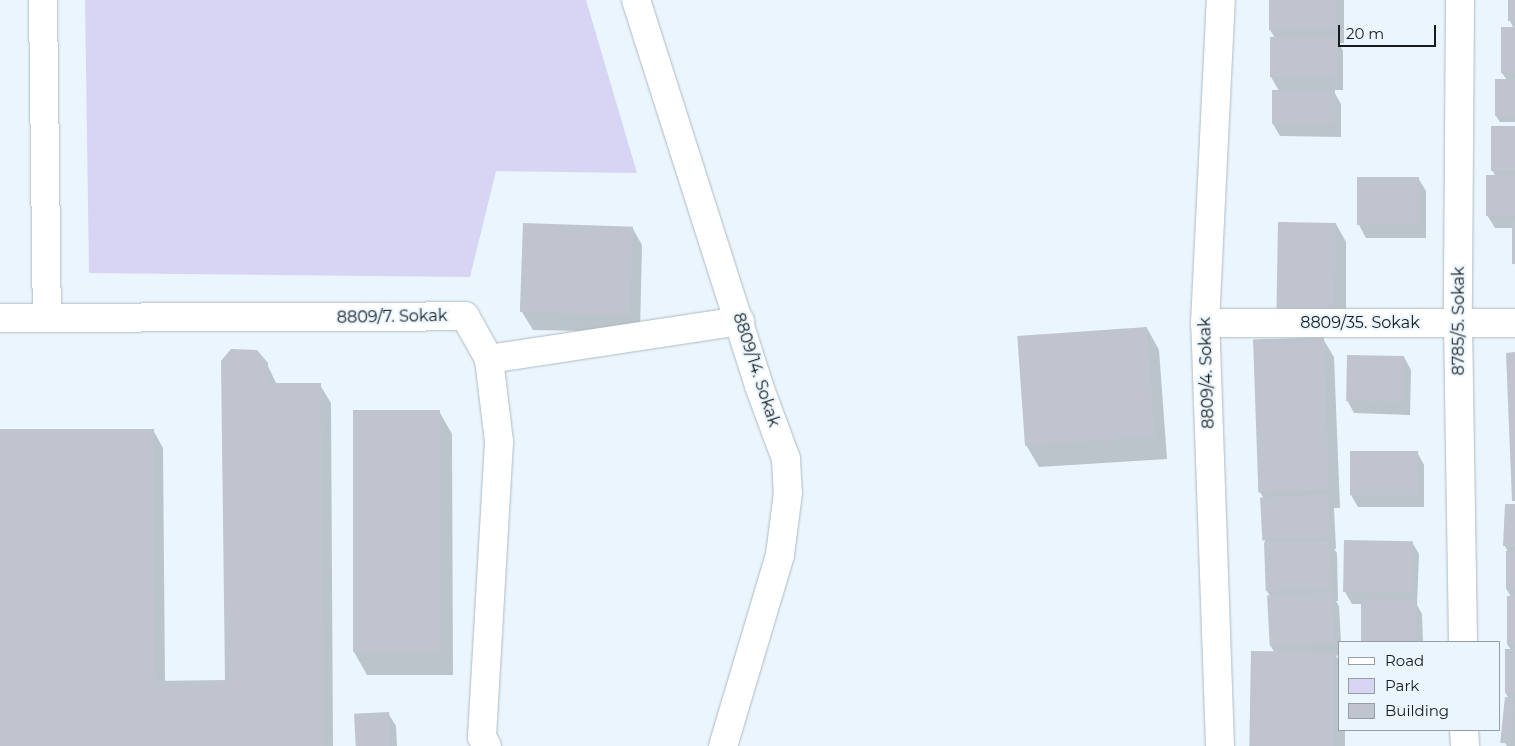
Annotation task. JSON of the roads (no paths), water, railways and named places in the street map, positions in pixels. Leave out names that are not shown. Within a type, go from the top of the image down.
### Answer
[{"type":"street","points":[[43,0],[47,318]]},
{"type":"street","name":"8809/14. Sokak","points":[[636,0],[740,321],[759,386],[786,459],[788,494],[780,554],[723,746]]},
{"type":"street","name":"8809/4. Sokak","points":[[1220,746],[1205,323],[1221,0]]},
{"type":"street","name":"8785/5. Sokak","points":[[1460,0],[1458,324],[1463,641]]},
{"type":"street","name":"8809/7. Sokak","points":[[0,318],[465,316],[489,359],[499,442],[482,737],[486,746]]},
{"type":"street","points":[[489,359],[740,321]]},
{"type":"street","name":"8809/35. Sokak","points":[[1205,323],[1515,323]]},
{"type":"street","points":[[1464,731],[1465,746]]}]
